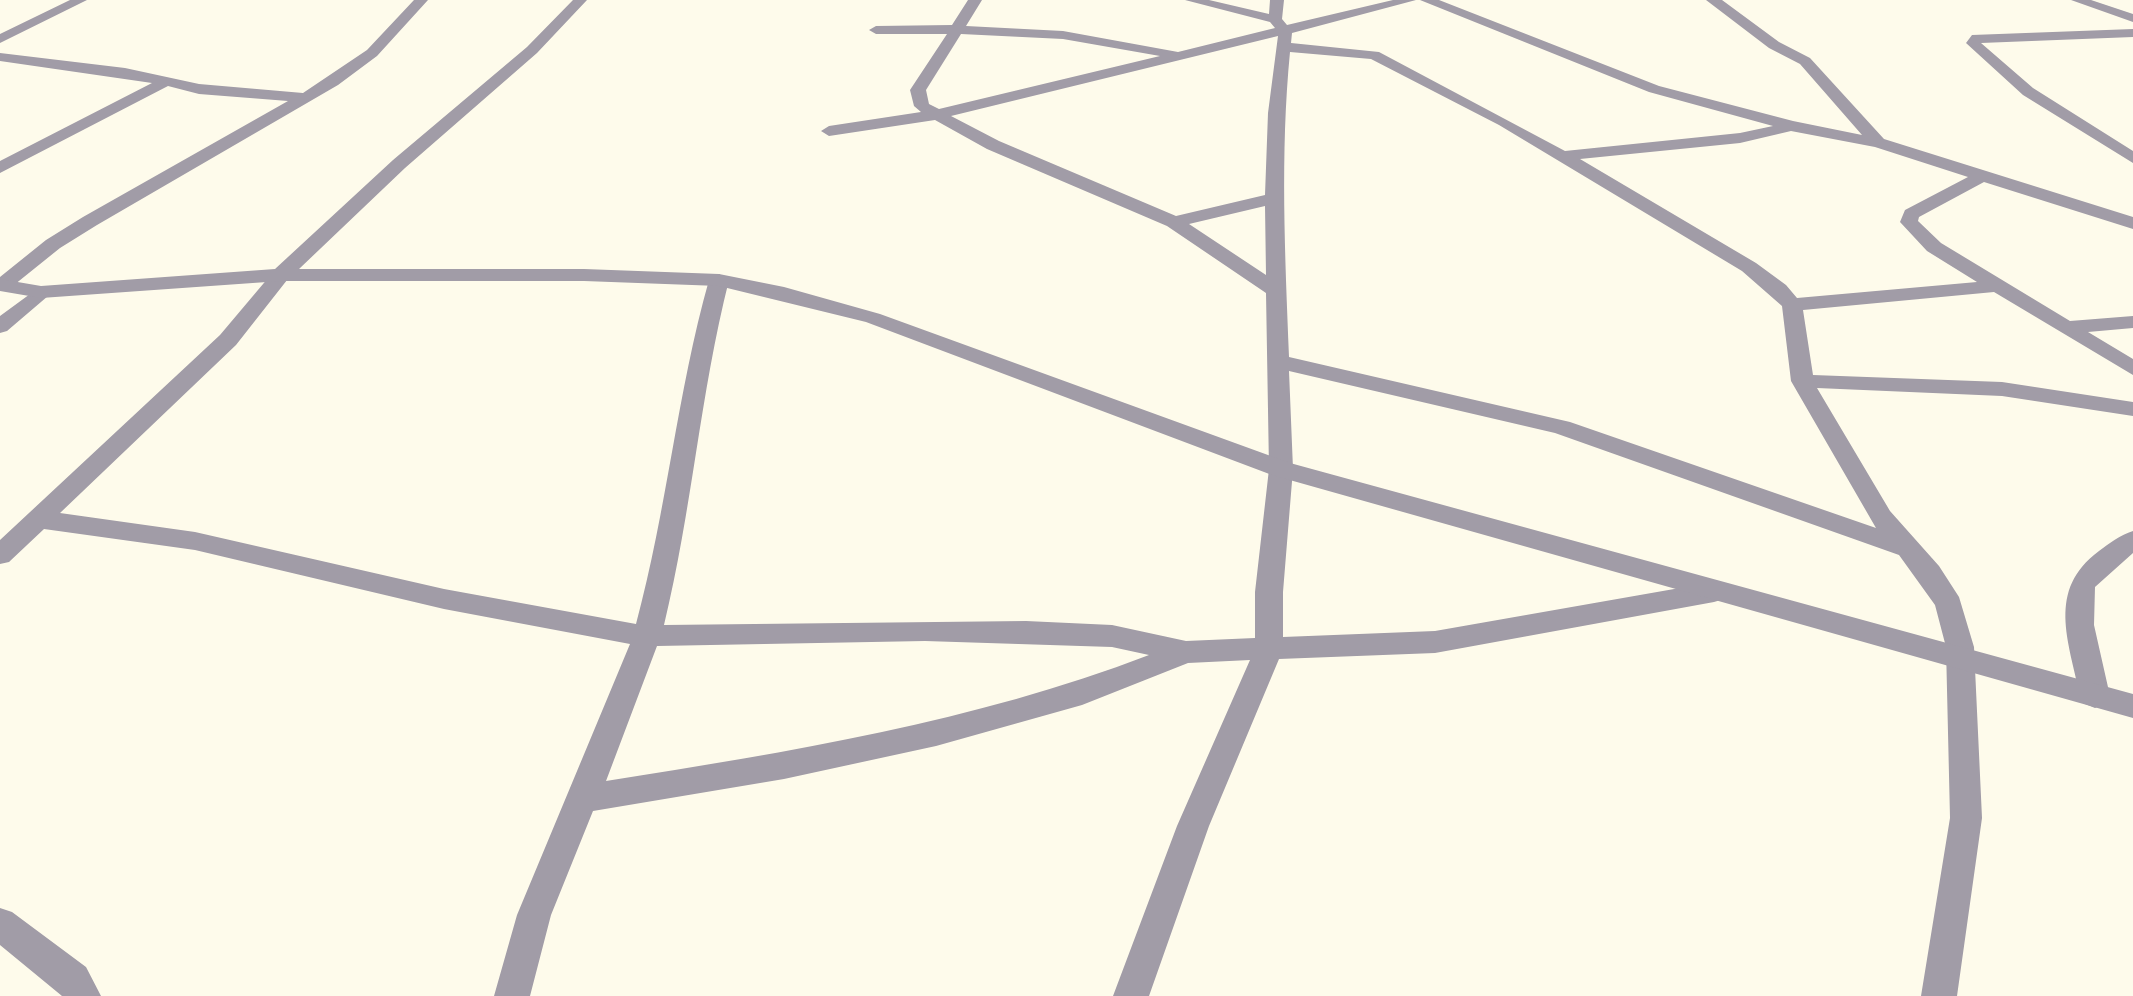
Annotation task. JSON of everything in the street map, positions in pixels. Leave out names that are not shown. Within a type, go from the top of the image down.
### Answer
[{"type":"street","points":[[0,40],[80,0]]},
{"type":"street","points":[[1,285],[90,221],[309,98],[372,53],[421,0]]},
{"type":"street","points":[[0,555],[228,340],[281,275],[399,164],[532,50],[580,0]]},
{"type":"street","points":[[975,0],[918,90],[922,106],[934,115],[1174,222],[1276,290]]},
{"type":"street","points":[[1192,0],[1374,55],[1562,156],[1748,267],[1779,289],[1792,305],[1799,335],[1802,381],[1857,479],[1950,604],[1962,658],[1966,818],[1939,996]]},
{"type":"street","points":[[830,131],[934,115],[1177,56],[1280,24],[1409,0]]},
{"type":"street","points":[[1427,0],[1654,90],[1878,144],[2133,223]]},
{"type":"street","points":[[1713,0],[1774,45],[1805,61],[1878,144]]},
{"type":"street","points":[[2078,0],[2133,18]]},
{"type":"street","points":[[1131,996],[1193,826],[1269,648],[1269,592],[1281,468],[1274,198],[1280,24]]},
{"type":"street","points":[[876,30],[958,29],[1074,35],[1177,56]]},
{"type":"street","points":[[2133,33],[1996,36],[1977,38],[1973,43],[2062,114],[2133,158]]},
{"type":"street","points":[[0,58],[125,72],[163,83],[309,98]]},
{"type":"street","points":[[0,168],[163,83]]},
{"type":"street","points":[[1562,156],[1723,140],[1792,126]]},
{"type":"street","points":[[1980,176],[1911,214],[1909,222],[1934,248],[2133,368]]},
{"type":"street","points":[[1174,222],[1274,198]]},
{"type":"street","points":[[1,285],[41,292],[281,275],[584,276],[719,280],[784,292],[873,318],[1281,468],[2133,706]]},
{"type":"street","points":[[512,996],[534,915],[586,798],[646,636],[663,578],[684,466],[690,398],[703,332],[719,280]]},
{"type":"street","points":[[1792,305],[1998,286]]},
{"type":"street","points":[[0,326],[41,292]]},
{"type":"street","points":[[2067,327],[2133,322]]},
{"type":"street","points":[[1281,362],[1562,427],[1906,548]]},
{"type":"street","points":[[1802,381],[2002,388],[2133,409]]},
{"type":"street","points":[[38,519],[196,541],[480,606],[646,636],[1010,632],[1112,636],[1186,652],[1435,642],[1714,592]]},
{"type":"street","points":[[2094,696],[2080,617],[2080,589],[2093,570],[2133,540]]},
{"type":"street","points":[[586,798],[784,766],[936,733],[1082,693],[1186,652]]},
{"type":"street","points":[[0,924],[72,980],[83,996]]}]
